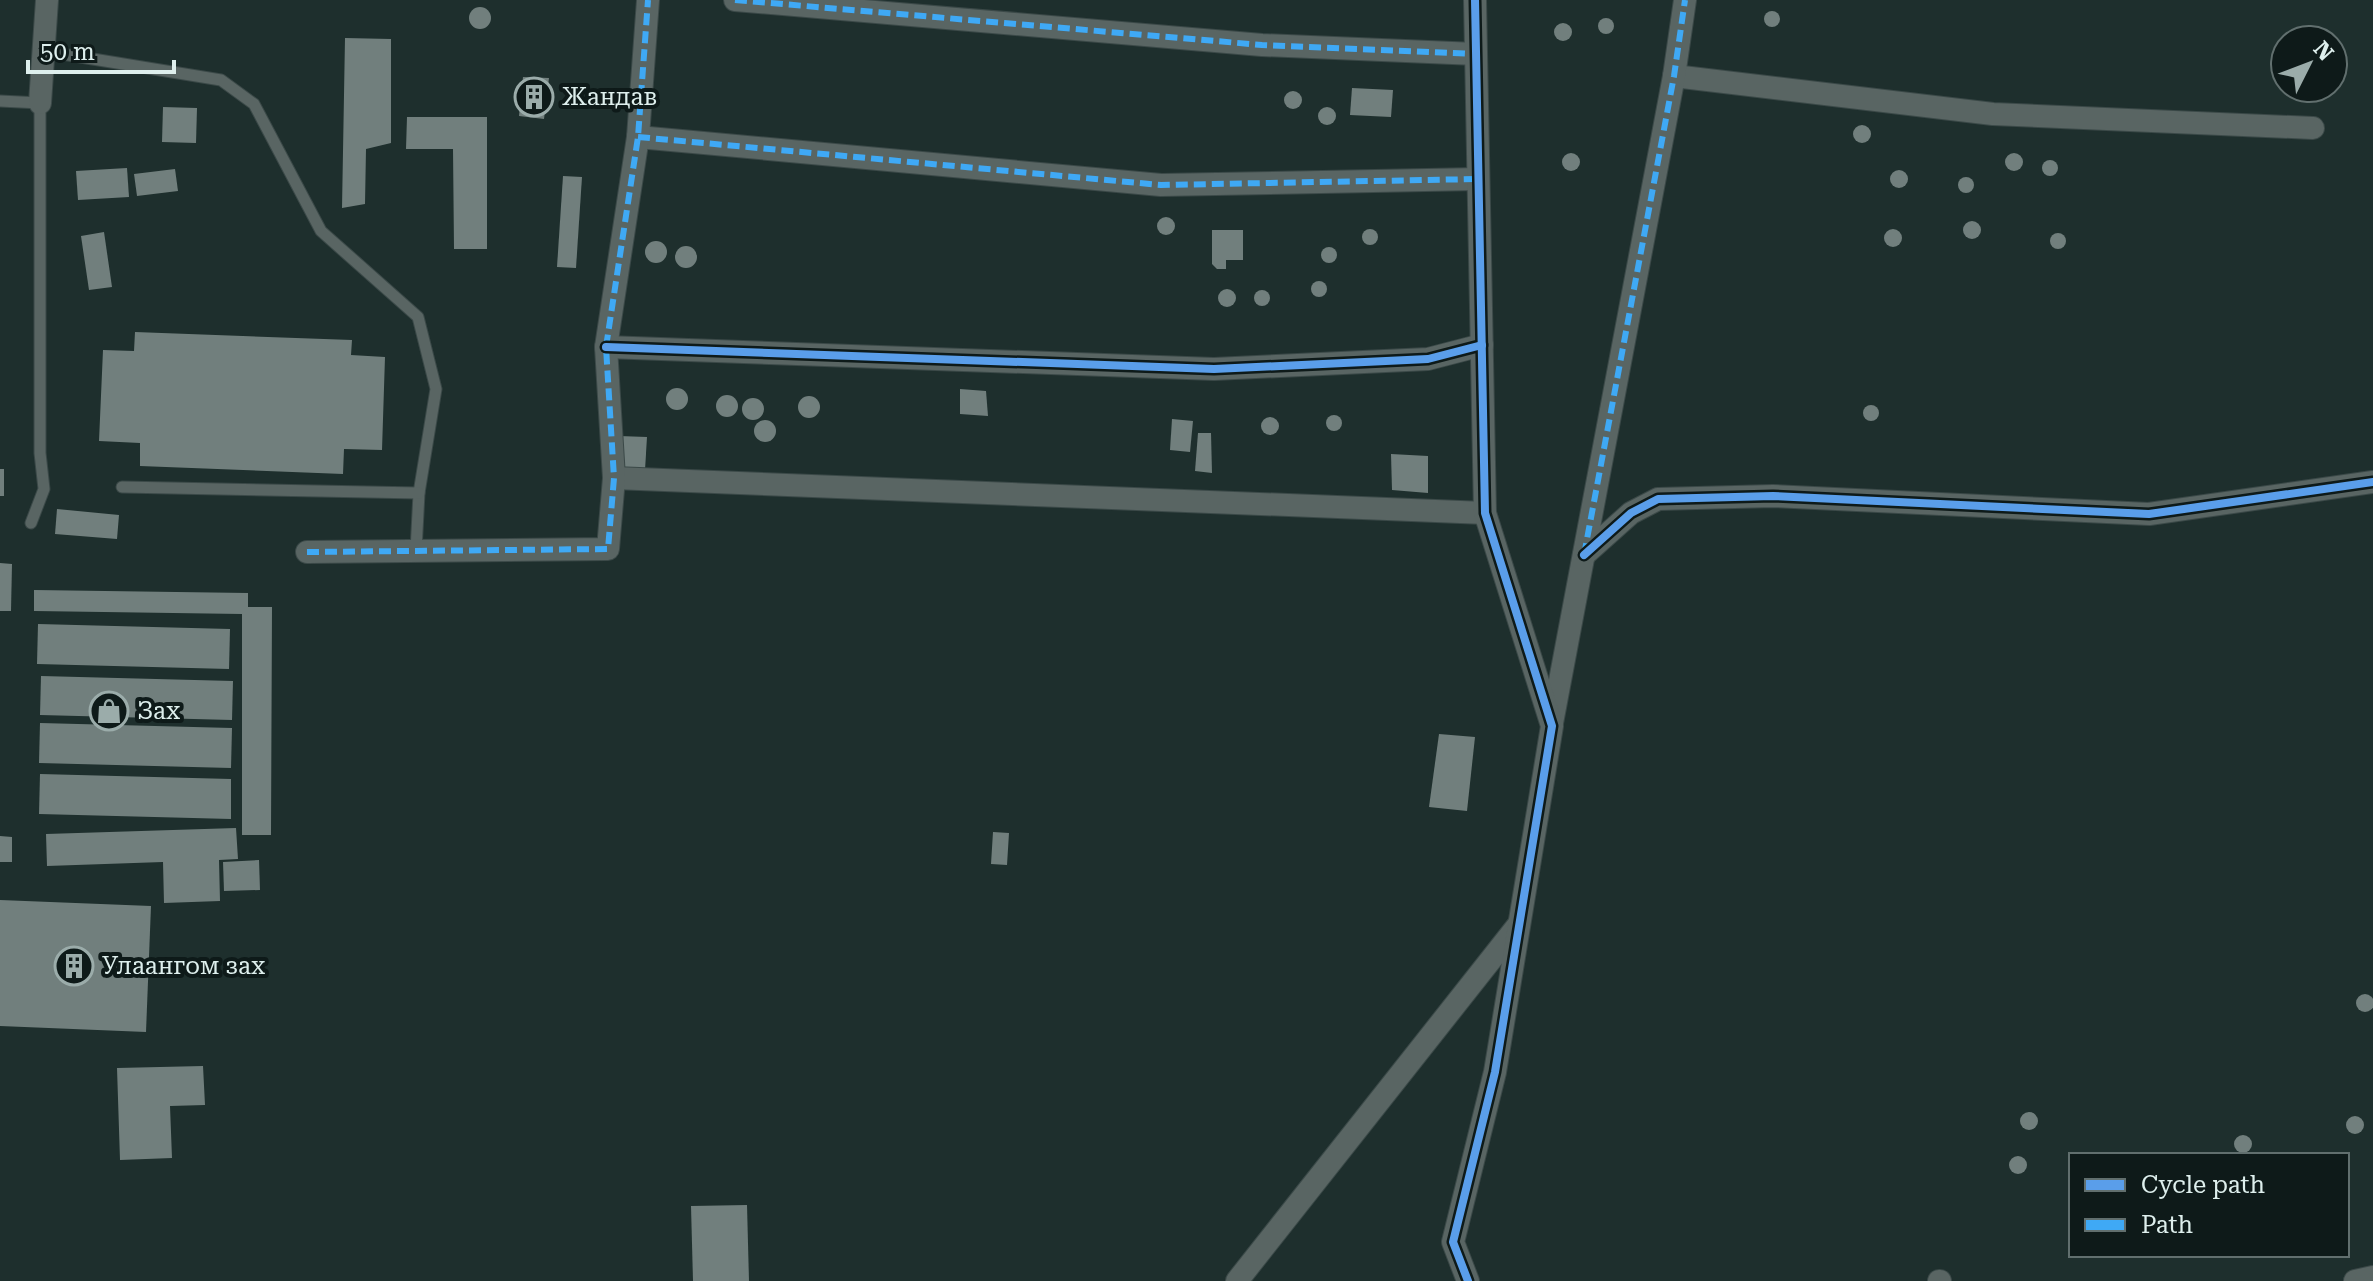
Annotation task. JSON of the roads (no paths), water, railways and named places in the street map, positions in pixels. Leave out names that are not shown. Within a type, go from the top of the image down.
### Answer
[{"type":"street","points":[[40,103],[47,0]]},
{"type":"street","points":[[307,552],[608,549],[614,478],[606,347],[638,137],[648,0]]},
{"type":"street","points":[[735,0],[1262,45],[1476,54]]},
{"type":"street","points":[[1475,0],[1485,513],[1552,726]]},
{"type":"street","points":[[1468,1281],[1453,1242],[1495,1072],[1552,726],[1674,76],[1685,0]]},
{"type":"street","points":[[1674,76],[1993,114],[2313,128]]},
{"type":"street","points":[[638,137],[1161,185],[1478,179]]},
{"type":"street","points":[[606,347],[1214,369],[1428,359],[1482,345]]},
{"type":"street","points":[[614,478],[1485,513]]},
{"type":"street","points":[[1584,555],[1631,513],[1658,499],[1773,496],[2149,514],[2373,482]]},
{"type":"street","points":[[1237,1281],[1519,923]]},
{"type":"street","points":[[2355,1281],[2373,1277]]},
{"type":"lane","points":[[44,51],[221,80],[254,104],[321,231],[418,317],[436,389],[419,493],[416,551]]},
{"type":"lane","points":[[0,101],[40,103],[40,453],[44,489],[31,523]]},
{"type":"lane","points":[[122,487],[419,493]]},
{"type":"place","name":"Жандав","points":[[534,97]]},
{"type":"place","name":"Зах","points":[[109,711]]},
{"type":"place","name":"Улаангом зах","points":[[74,966]]}]
